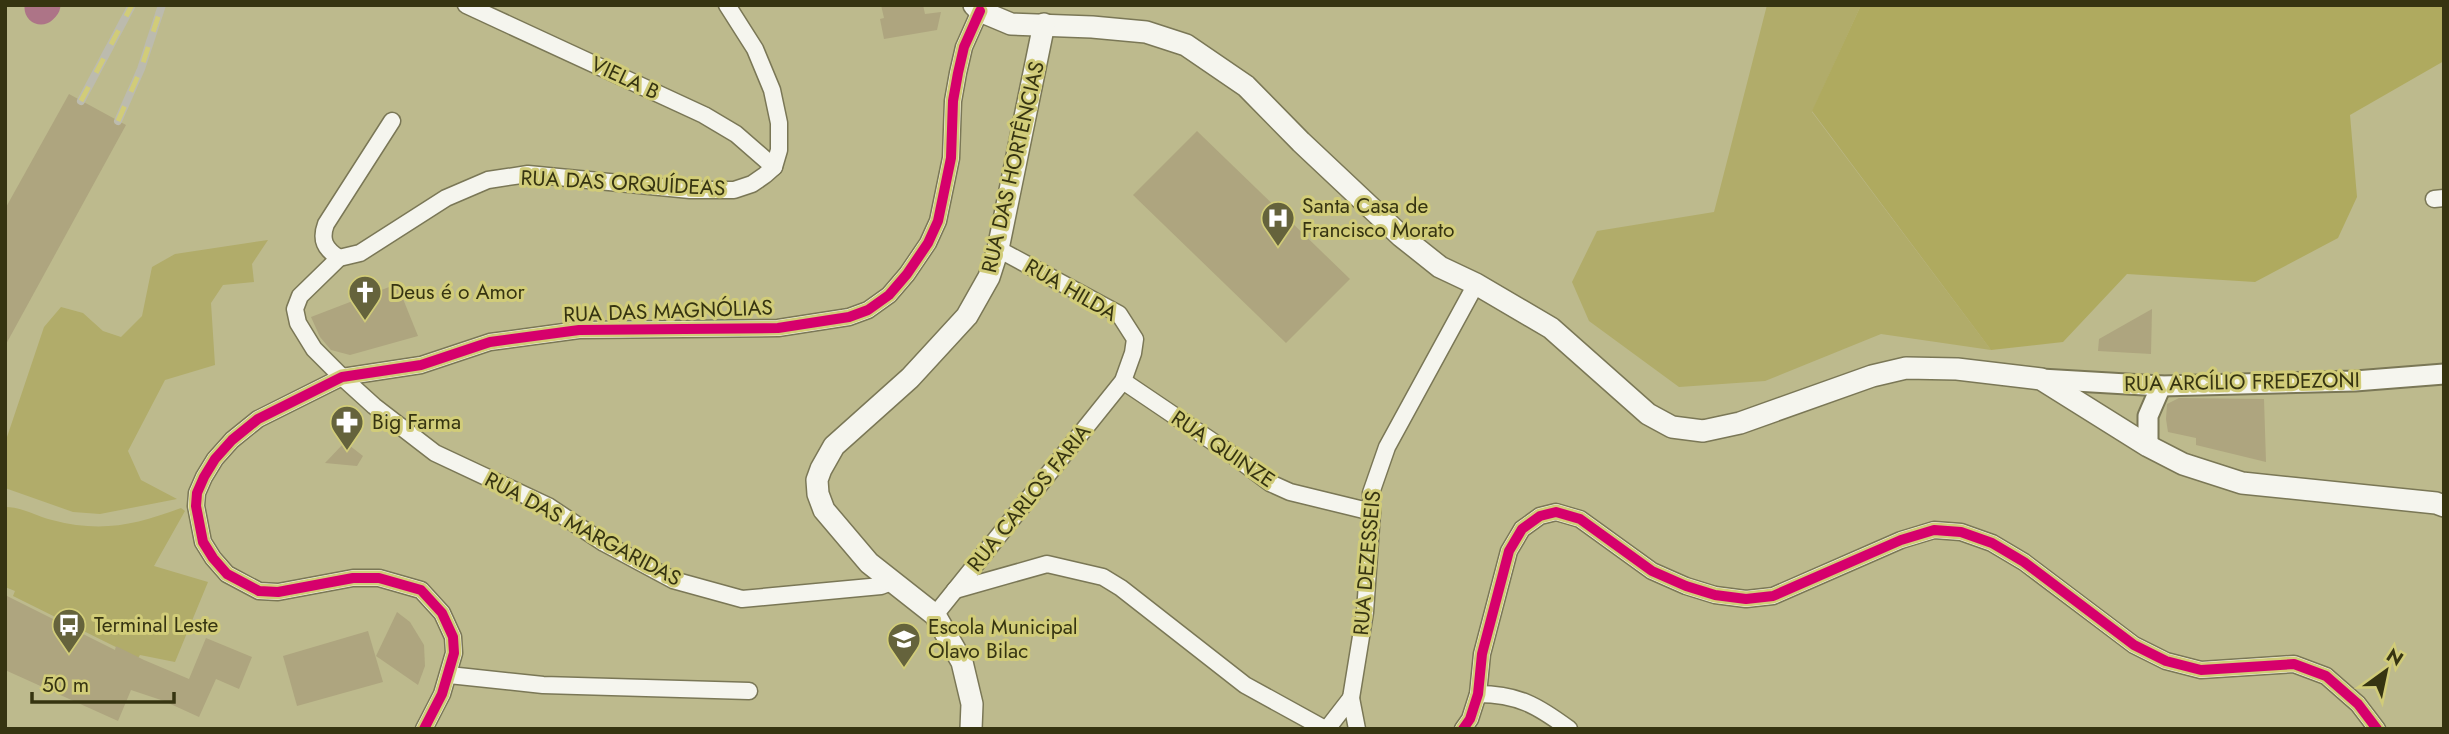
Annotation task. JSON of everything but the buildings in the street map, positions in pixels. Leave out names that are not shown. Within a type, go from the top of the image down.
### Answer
[{"type":"main road","points":[[977,8],[1011,24],[1146,32],[1186,45],[1247,86],[1301,142],[1406,241],[1440,267],[1476,284],[1551,328],[1648,414],[1672,427],[1703,431],[1740,423],[1872,376],[1906,368],[1957,369],[2041,379],[2148,446],[2183,464],[2242,483],[2444,506]]},
{"type":"main road","name":"RUA DAS HORTÊNCIAS","points":[[935,615],[869,563],[824,510],[818,494],[817,480],[834,446],[911,378],[967,316],[989,277],[998,248],[1044,24]]},
{"type":"main road","points":[[935,615],[962,662],[972,704],[971,729]]},
{"type":"street","name":"VIELA B","points":[[466,5],[704,115],[736,134],[774,167]]},
{"type":"street","points":[[727,5],[755,49],[772,90],[779,123],[779,150],[774,167]]},
{"type":"street","name":"RUA DAS MAGNÓLIAS","points":[[449,675],[454,653],[453,637],[442,613],[421,590],[379,578],[353,578],[278,592],[259,591],[227,574],[203,542],[196,506],[197,493],[215,459],[232,440],[258,419],[342,377],[421,365],[490,342],[579,330],[778,328],[849,317],[868,310],[889,295],[907,274],[928,243],[938,221],[951,158],[953,101],[958,73],[977,8]]},
{"type":"street","points":[[340,258],[324,244],[322,235],[326,224],[393,121]]},
{"type":"street","name":"RUA DAS ORQUÍDEAS","points":[[342,377],[314,349],[298,323],[295,309],[299,296],[340,258],[360,253],[446,198],[488,180],[528,174],[690,190],[734,190],[752,184],[774,167]]},
{"type":"street","name":"RUA HILDA","points":[[998,248],[1119,314],[1135,339],[1123,381]]},
{"type":"street","name":"RUA DEZESSEIS","points":[[1357,729],[1351,698],[1365,612],[1371,493],[1387,447],[1476,284]]},
{"type":"street","name":"RUA ARCÍLIO FREDEZONI","points":[[2041,379],[2161,386],[2355,381],[2444,374]]},
{"type":"street","name":"RUA DAS MARGARIDAS","points":[[342,377],[374,406],[435,453],[548,506],[604,543],[673,580],[742,599],[881,586],[894,581]]},
{"type":"street","name":"RUA QUINZE","points":[[1123,381],[1270,483],[1290,492],[1372,512]]},
{"type":"street","name":"RUA CARLOS FARIA","points":[[935,615],[1123,381]]},
{"type":"street","points":[[2148,446],[2148,416],[2161,386]]},
{"type":"street","points":[[1463,729],[1470,719],[1478,694],[1482,654],[1509,551],[1521,529],[1540,516],[1556,512],[1580,519],[1652,571],[1715,595],[1746,599],[1773,596],[1901,540],[1934,530],[1961,532],[1992,543],[2024,562],[2134,645],[2166,661],[2201,670],[2294,664],[2326,676],[2358,704],[2375,728]]},
{"type":"street","points":[[955,590],[1046,564],[1104,577],[1245,685],[1326,729]]},
{"type":"street","points":[[424,729],[449,675],[543,685],[749,691]]},
{"type":"street","points":[[1478,694],[1513,696],[1540,708],[1569,729]]},
{"type":"street","name":"RUA DEZESSEIS","points":[[1326,729],[1351,698]]},
{"type":"shaded area","points":[[1767,5],[1861,5],[1812,112],[1991,350],[1881,334],[1765,381],[1679,387],[1589,321],[1572,282],[1597,231],[1714,212]]},
{"type":"shaded area","points":[[1861,5],[2444,5],[2444,61],[2350,115],[2357,197],[2338,238],[2255,282],[2127,274],[2063,342],[1991,350],[1812,111]]},
{"type":"shaded area","points":[[268,240],[252,264],[254,282],[223,285],[211,303],[215,365],[165,380],[128,451],[141,480],[177,499],[100,514],[73,512],[5,488],[5,443],[44,327],[61,307],[83,313],[103,331],[121,337],[142,316],[152,267],[175,254]]},
{"type":"shaded area","points":[[5,507],[86,526],[133,523],[181,508],[185,511],[154,566],[208,582],[175,662],[140,655],[138,658],[13,596],[15,591],[5,587]]},
{"type":"waterway","points":[[41,8],[44,5]]},
{"type":"railway","points":[[81,101],[132,5]]},
{"type":"railway","points":[[118,121],[141,69],[162,5]]},
{"type":"cycle path","points":[[424,729],[442,694],[454,653],[453,637],[442,613],[421,590],[379,578],[353,578],[278,592],[259,591],[227,574],[203,542],[196,506],[197,493],[215,459],[232,440],[258,419],[342,377],[421,365],[490,342],[579,330],[778,328],[849,317],[868,310],[889,295],[907,274],[928,243],[938,221],[951,158],[953,101],[958,73],[964,47],[980,11]]},
{"type":"cycle path","points":[[1463,729],[1470,719],[1478,694],[1482,654],[1509,551],[1522,529],[1540,516],[1556,512],[1580,519],[1652,571],[1715,595],[1746,599],[1773,596],[1901,540],[1934,530],[1961,532],[1992,543],[2024,562],[2134,645],[2166,661],[2201,670],[2294,664],[2326,676],[2358,704],[2377,729]]},
{"type":"place","name":"Santa Casa de Francisco Morato","points":[[1278,248]]},
{"type":"place","name":"Deus é o Amor","points":[[365,322]]},
{"type":"place","name":"Big Farma","points":[[347,452]]},
{"type":"place","name":"Terminal Leste","points":[[69,655]]},
{"type":"place","name":"Escola Municipal Olavo Bilac","points":[[904,669]]}]
